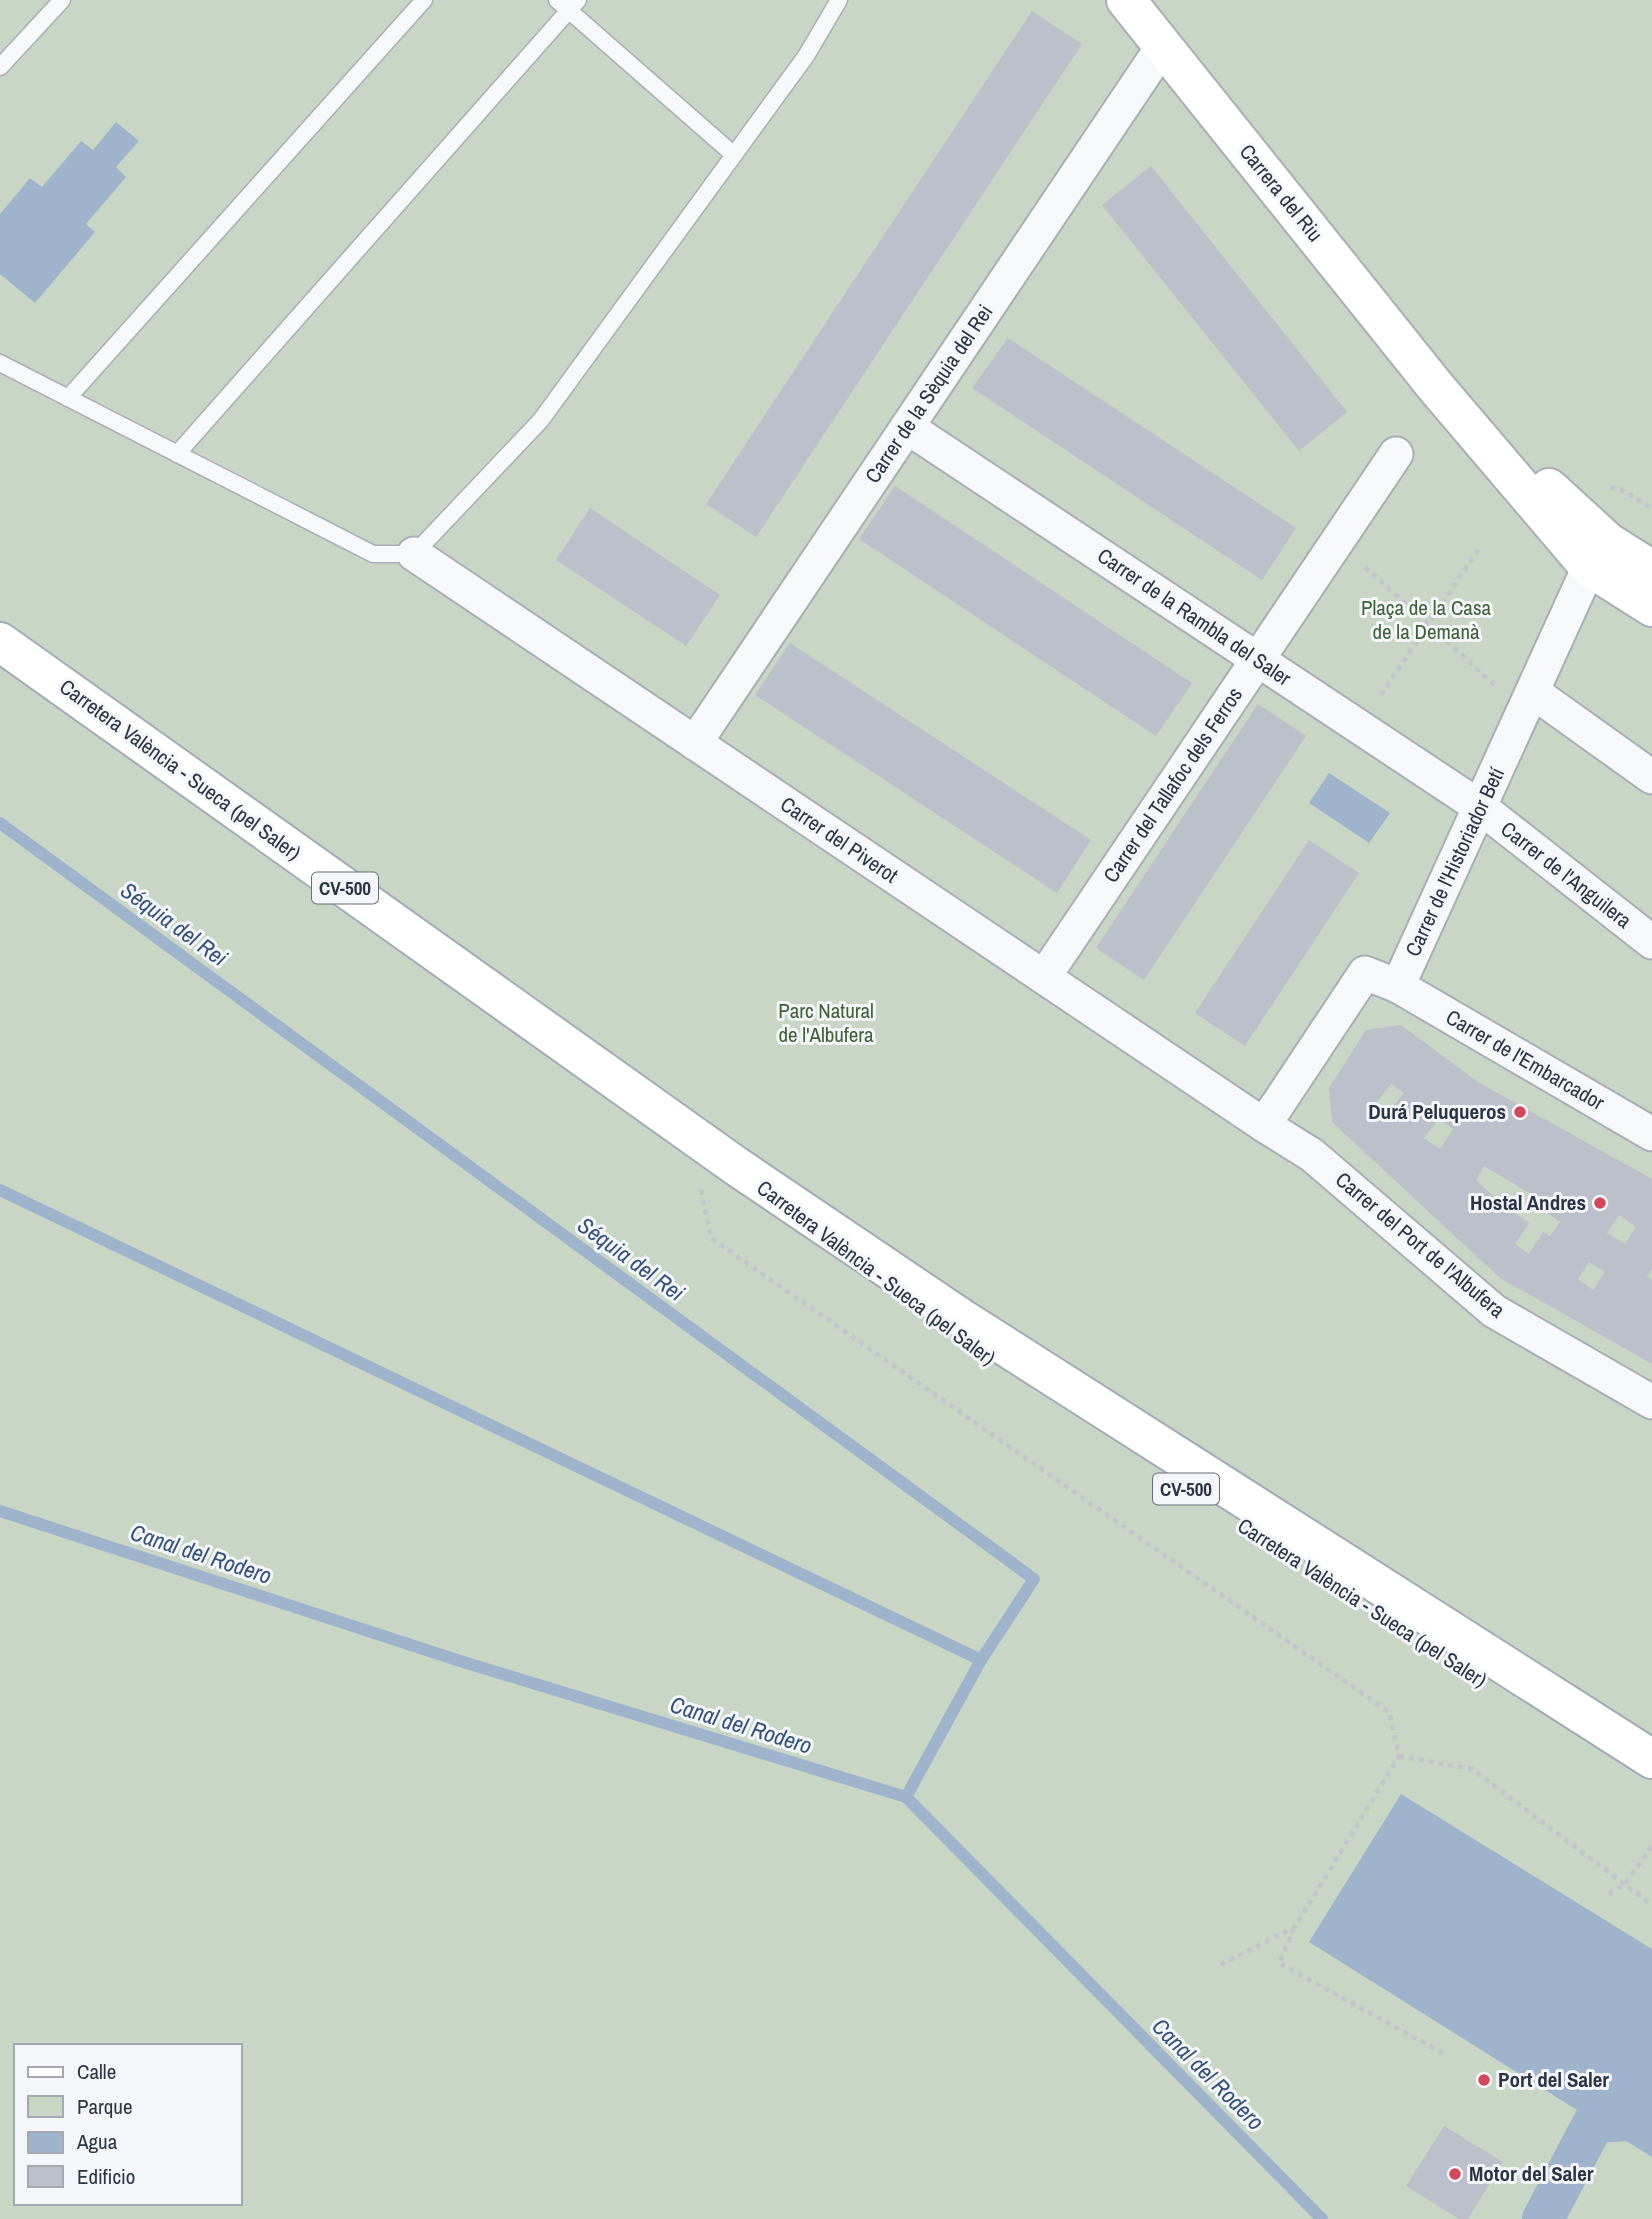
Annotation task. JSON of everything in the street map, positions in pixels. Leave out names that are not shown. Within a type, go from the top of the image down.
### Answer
[{"type":"main road","name":"Carrera del Riu","points":[[1126,0],[1435,386],[1598,555]]},
{"type":"main road","points":[[1598,555],[1652,570]]},
{"type":"main road","points":[[1598,555],[1652,607]]},
{"type":"main road","name":"Carretera València - Sueca (pel Saler)","points":[[0,642],[690,1135],[961,1318],[1652,1759]]},
{"type":"main road","name":"Carretera València - Sueca (pel Saler)","points":[[736,1166],[950,1334],[1400,1629],[1652,1788]]},
{"type":"street","name":"Carrer de la Sèquia del Rei","points":[[695,743],[1163,46]]},
{"type":"street","name":"Carrer de la Rambla del Saler","points":[[907,427],[1480,807]]},
{"type":"street","name":"Carrer del Tallafoc dels Ferros","points":[[1044,977],[1396,454]]},
{"type":"street","name":"Carrer del Piverot","points":[[414,554],[1264,1125]]},
{"type":"street","name":"Carrer de l'Historiador Betí","points":[[1398,986],[1598,555]]},
{"type":"street","points":[[1533,692],[1652,777]]},
{"type":"street","name":"Carrer de l'Anguilera","points":[[1480,807],[1652,942]]},
{"type":"street","points":[[1264,1125],[1365,973],[1398,986]]},
{"type":"street","name":"Carrer de l'Embarcador","points":[[1398,986],[1652,1134]]},
{"type":"street","name":"Carrer del Port de l'Albufera","points":[[1264,1125],[1312,1155],[1494,1311],[1652,1402]]},
{"type":"lane","points":[[0,67],[62,0]]},
{"type":"lane","points":[[68,398],[424,0]]},
{"type":"lane","points":[[0,363],[373,554],[414,554],[541,420],[806,56],[839,0]]},
{"type":"lane","points":[[177,454],[568,3],[734,155]]},
{"type":"path","points":[[1620,489],[1652,508]]},
{"type":"path","points":[[1381,695],[1479,548]]},
{"type":"path","points":[[1360,562],[1499,689]]},
{"type":"path","points":[[690,1135],[711,1238],[1389,1712],[1399,1756],[1295,1927],[1279,1964],[1444,2054]]},
{"type":"path","points":[[1399,1756],[1472,1769],[1652,1905]]},
{"type":"path","points":[[1609,1894],[1625,1884],[1652,1846]]},
{"type":"path","points":[[1216,1967],[1295,1927]]},
{"type":"green space","name":"Parc Natural de l'Albufera","points":[[0,0],[1652,0],[1652,2219],[0,2219]]},
{"type":"water","points":[[116,122],[139,141],[116,167],[126,177],[86,224],[95,232],[35,303],[0,274],[0,214],[30,178],[42,187],[81,141],[93,150]]},
{"type":"water","points":[[1329,773],[1390,813],[1369,843],[1309,803]]},
{"type":"water","name":"Port del Saler","points":[[1401,1794],[1652,1949],[1652,2157],[1309,1942]]},
{"type":"building","points":[[1032,11],[1082,44],[756,537],[706,504]]},
{"type":"building","points":[[1151,166],[1347,412],[1299,451],[1102,205]]},
{"type":"building","points":[[1008,338],[1296,528],[1262,580],[972,388]]},
{"type":"building","points":[[895,486],[1192,683],[1156,736],[859,539]]},
{"type":"building","points":[[590,508],[720,595],[686,646],[556,560]]},
{"type":"building","points":[[790,643],[1091,840],[1057,893],[755,695]]},
{"type":"building","points":[[1258,704],[1306,736],[1144,980],[1096,948]]},
{"type":"building","points":[[1309,840],[1359,873],[1245,1046],[1195,1013]]},
{"type":"building","points":[[1401,1025],[1478,1082],[1652,1179],[1652,1269],[1647,1276],[1652,1280],[1652,1364],[1500,1278],[1332,1122],[1329,1088],[1366,1030]],"holes":[[[1391,1084],[1404,1093],[1388,1113],[1376,1103]],[[1439,1119],[1453,1129],[1440,1149],[1424,1138]],[[1484,1166],[1531,1194],[1528,1200],[1560,1222],[1550,1236],[1543,1232],[1529,1254],[1515,1244],[1529,1223],[1504,1206],[1476,1180]],[[1619,1215],[1636,1227],[1625,1244],[1607,1233]],[[1589,1262],[1605,1272],[1593,1290],[1578,1279]]]},
{"type":"building","name":"Motor del Saler","points":[[1444,2126],[1503,2162],[1468,2219],[1459,2219],[1406,2186]]},
{"type":"waterway","name":"Séquia del Rei","points":[[0,823],[1034,1579],[981,1660],[906,1797]]},
{"type":"waterway","points":[[0,1190],[981,1660]]},
{"type":"waterway","name":"Canal del Rodero","points":[[0,1511],[457,1660],[906,1797],[1322,2219]]},
{"type":"waterway","points":[[1543,2219],[1594,2122],[1652,2119]]},
{"type":"place","name":"Durá Peluqueros","points":[[1520,1112]]},
{"type":"place","name":"Hostal Andres","points":[[1600,1203]]},
{"type":"place","name":"Port del Saler","points":[[1484,2080]]},
{"type":"place","name":"Motor del Saler","points":[[1455,2174]]},
{"type":"park label","name":"Plaça de la Casa de la Demanà","points":[[1426,620]]}]
